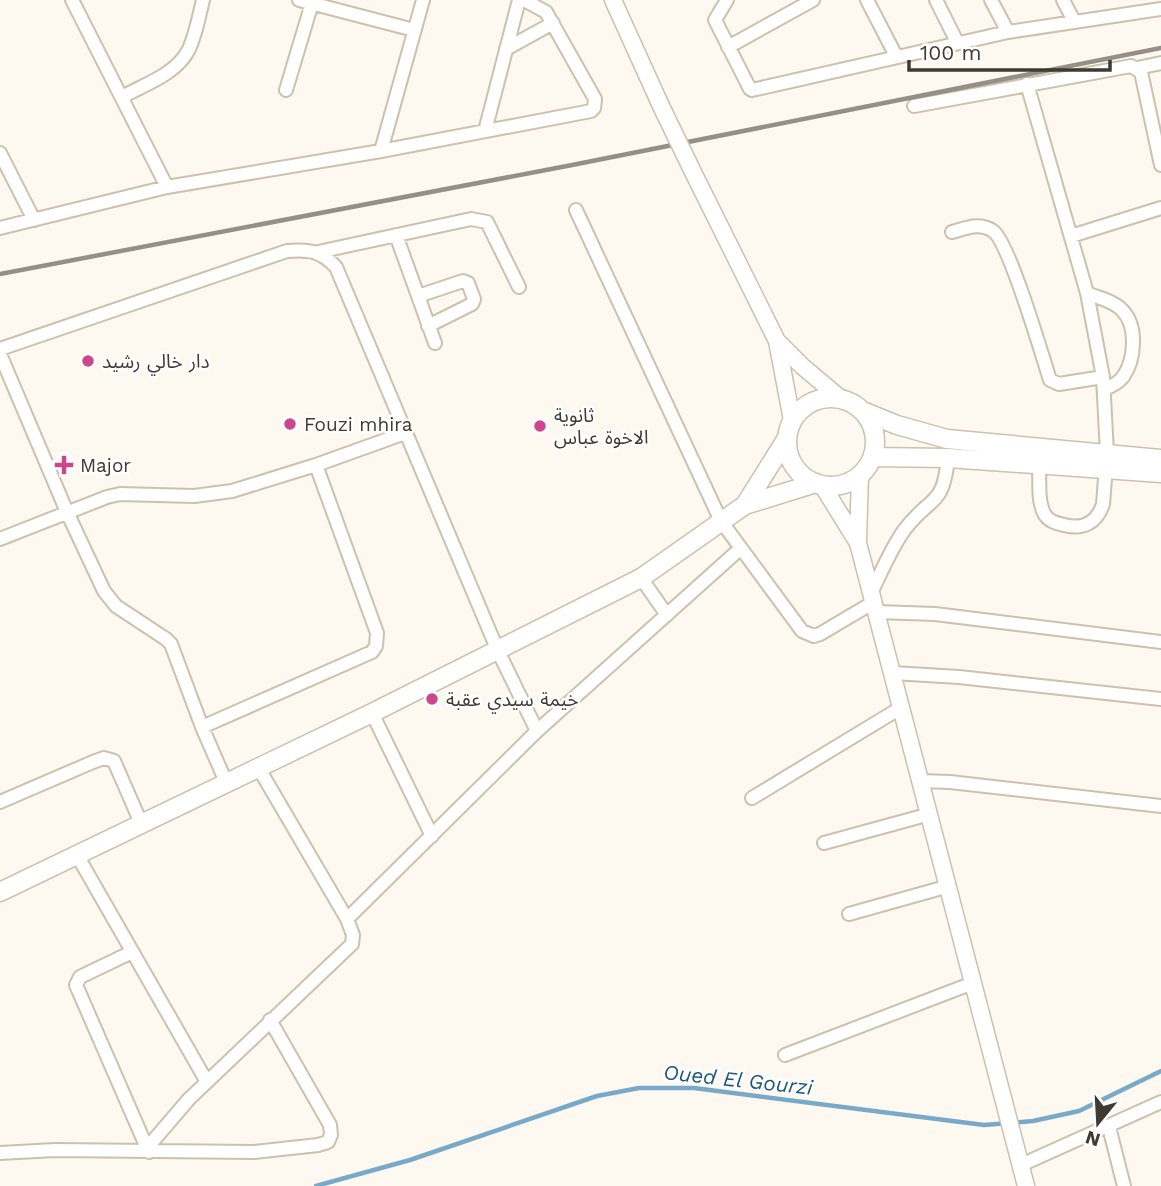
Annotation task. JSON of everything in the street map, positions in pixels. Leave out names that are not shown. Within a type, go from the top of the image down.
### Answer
[{"type":"main road","points":[[745,505],[787,438],[792,420],[804,406],[821,398],[841,398],[854,403],[865,412],[897,425],[947,439],[1107,461],[1161,473]]},
{"type":"main road","points":[[787,438],[791,460],[806,478],[819,484],[835,486],[849,483],[860,475],[873,457],[876,441],[873,426],[865,412]]},
{"type":"main road","points":[[873,457],[948,458],[1039,465],[1161,459]]},
{"type":"main road","points":[[0,892],[372,713],[641,578],[745,505],[819,484]]},
{"type":"street","points":[[72,0],[167,187]]},
{"type":"street","points":[[122,97],[180,62],[189,50],[203,0]]},
{"type":"street","points":[[381,151],[423,0]]},
{"type":"street","points":[[0,228],[167,187],[381,151],[591,111],[596,99],[553,23],[539,6],[522,0],[485,131]]},
{"type":"street","points":[[613,0],[692,170],[777,341],[792,420]]},
{"type":"street","points":[[727,0],[715,20],[752,90],[957,42],[1157,6]]},
{"type":"street","points":[[728,47],[813,0]]},
{"type":"street","points":[[867,0],[896,56]]},
{"type":"street","points":[[936,0],[957,42]]},
{"type":"street","points":[[991,0],[1008,32]]},
{"type":"street","points":[[1063,0],[1074,21]]},
{"type":"street","points":[[286,90],[305,2],[414,30]]},
{"type":"street","points":[[506,49],[553,23]]},
{"type":"street","points":[[1137,68],[1161,63]]},
{"type":"street","points":[[914,106],[1131,65],[1141,72],[1157,125],[1161,166]]},
{"type":"street","points":[[1027,84],[1087,293],[1104,383],[1107,461],[1100,512],[1089,524],[1076,528],[1053,523],[1043,512],[1039,465]]},
{"type":"street","points":[[0,153],[34,220]]},
{"type":"street","points":[[1071,236],[1161,208]]},
{"type":"street","points":[[576,210],[721,521],[802,631],[820,634],[874,602],[906,528],[942,491],[946,481],[948,458]]},
{"type":"street","points":[[318,252],[471,219],[487,222],[519,287]]},
{"type":"street","points":[[952,232],[976,225],[991,229],[999,235],[1018,281],[1050,380],[1059,384],[1117,383],[1127,369],[1133,333],[1122,310],[1087,293]]},
{"type":"street","points":[[396,235],[435,343]]},
{"type":"street","points":[[226,782],[171,645],[116,606],[104,591],[67,512],[0,351],[287,251],[318,252],[336,267],[498,650],[537,731]]},
{"type":"street","points":[[418,296],[463,281],[468,283],[474,299],[472,304],[428,326]]},
{"type":"street","points":[[777,341],[841,398]]},
{"type":"street","points":[[0,539],[107,497],[120,494],[194,496],[232,491],[405,433]]},
{"type":"street","points":[[202,727],[372,652],[376,646],[377,634],[316,465]]},
{"type":"street","points":[[860,475],[858,543],[1026,1186]]},
{"type":"street","points":[[819,484],[858,543]]},
{"type":"street","points":[[347,919],[537,731],[741,548]]},
{"type":"street","points":[[641,578],[667,615]]},
{"type":"street","points":[[874,602],[935,614],[1161,642]]},
{"type":"street","points":[[893,673],[960,677],[1161,699]]},
{"type":"street","points":[[752,798],[902,707]]},
{"type":"street","points":[[372,713],[432,836]]},
{"type":"street","points":[[0,802],[93,762],[109,759],[114,761],[141,823]]},
{"type":"street","points":[[148,1150],[207,1082],[349,948],[353,935],[347,919],[258,767]]},
{"type":"street","points":[[920,781],[950,782],[1161,806]]},
{"type":"street","points":[[824,843],[930,814]]},
{"type":"street","points":[[78,856],[207,1082]]},
{"type":"street","points":[[849,914],[949,886]]},
{"type":"street","points":[[132,951],[80,977],[76,985],[148,1150]]},
{"type":"street","points":[[785,1055],[973,982]]},
{"type":"street","points":[[0,1153],[55,1150],[254,1152],[318,1146],[328,1142],[331,1135],[330,1125],[270,1020]]},
{"type":"street","points":[[1021,1165],[1161,1102]]},
{"type":"street","points":[[1109,1127],[1124,1186]]},
{"type":"waterway","name":"Oued El Gourzi","points":[[316,1186],[410,1160],[597,1096],[639,1088],[694,1088],[984,1125],[1033,1121],[1079,1111],[1161,1071]]},
{"type":"railway","points":[[0,274],[567,166],[1161,48]]},
{"type":"place","name":"دار خالي رشيد","points":[[88,361]]},
{"type":"place","name":"Fouzi mhira","points":[[290,424]]},
{"type":"place","name":"ثانوية الاخوة عباس","points":[[540,426]]},
{"type":"place","name":"Major","points":[[64,465]]},
{"type":"place","name":"خيمة سيدي عقبة","points":[[432,699]]}]
